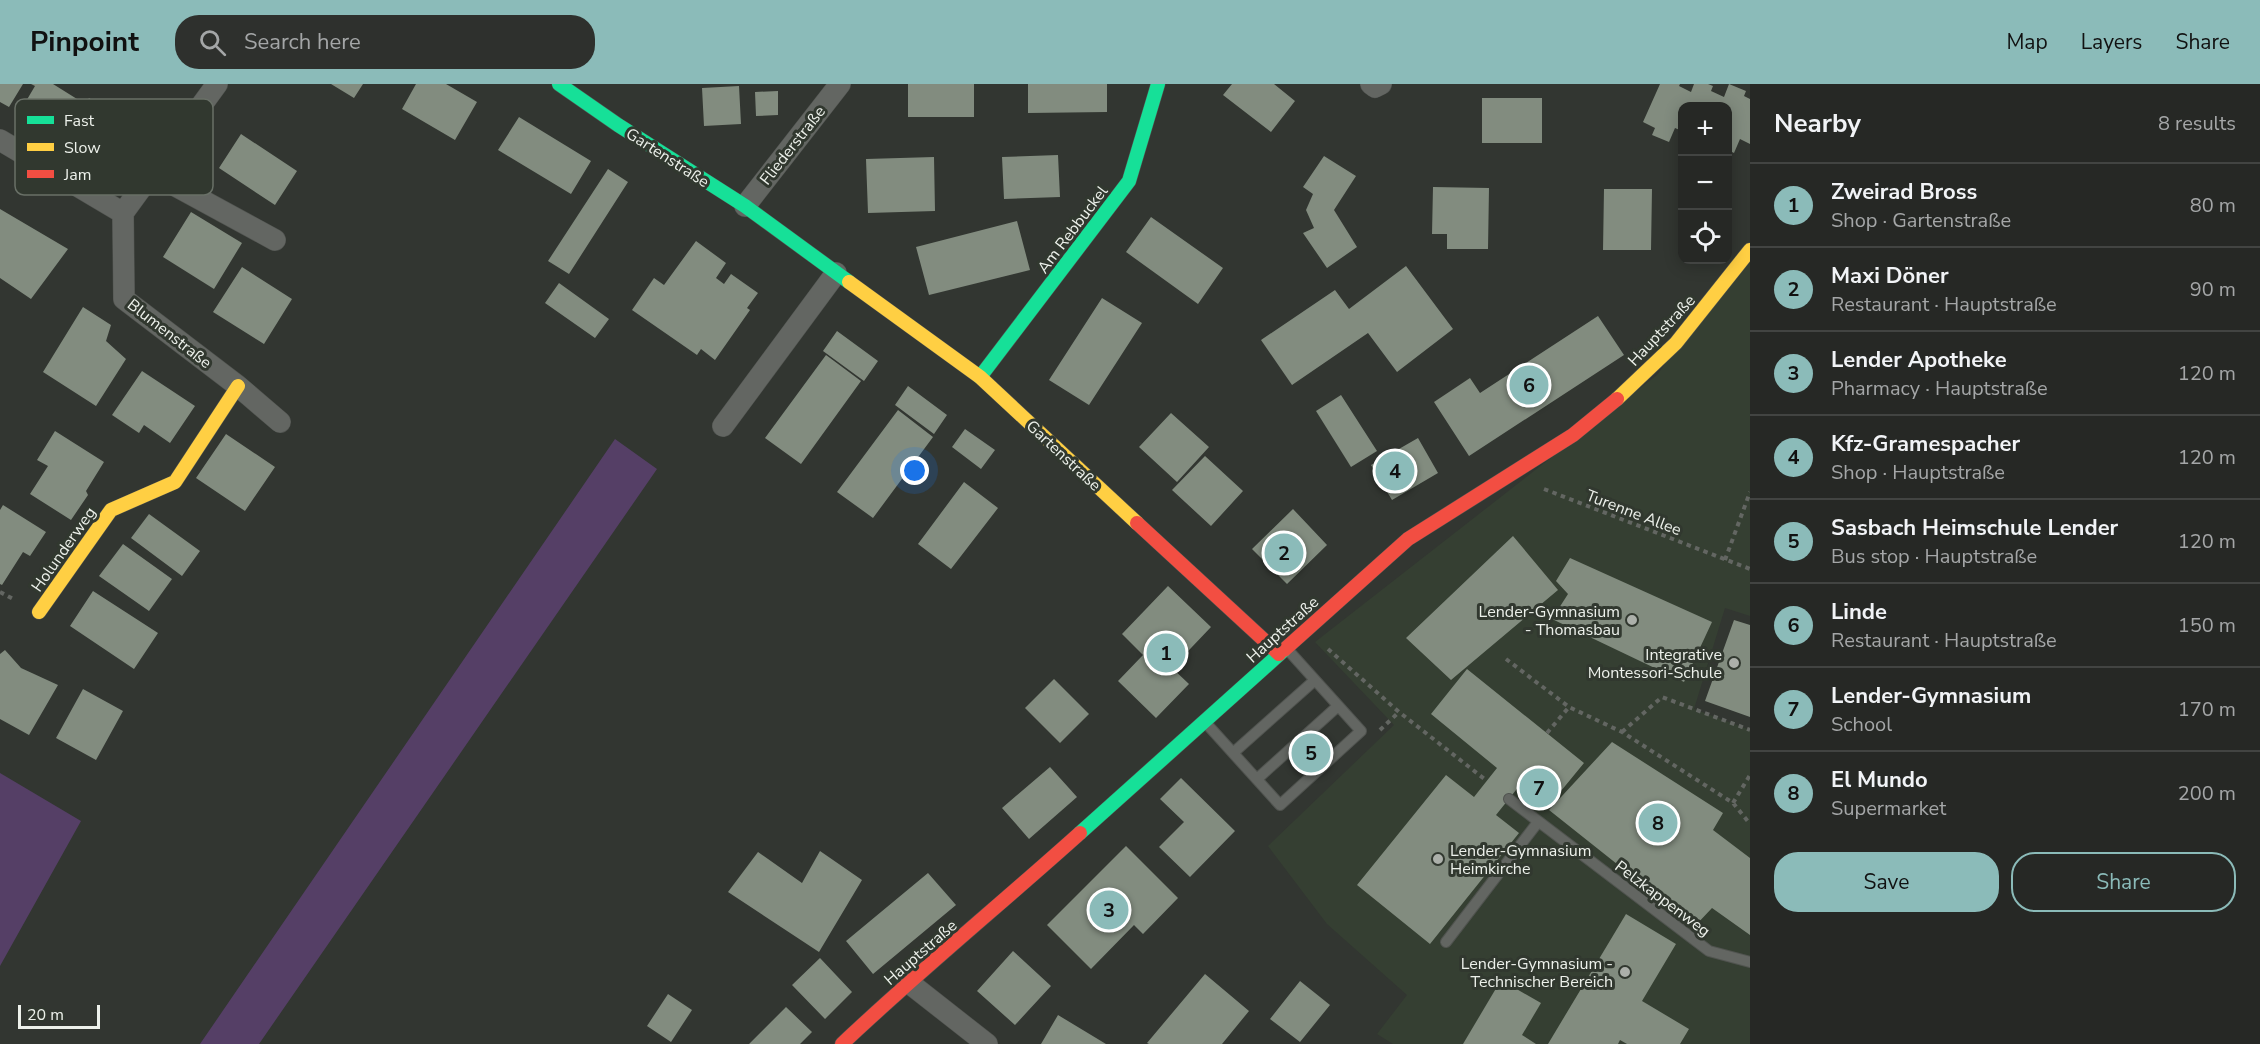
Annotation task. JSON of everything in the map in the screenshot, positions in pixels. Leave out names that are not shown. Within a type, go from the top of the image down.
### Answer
[{"type":"street","points":[[206,99],[217,84]]},
{"type":"street","name":"Gartenstraße","points":[[559,84],[618,125],[745,206],[980,377],[1282,651]]},
{"type":"street","name":"Fliederstraße","points":[[745,206],[840,84]]},
{"type":"street","name":"Am Rebbuckel","points":[[980,377],[1129,181],[1158,84]]},
{"type":"street","points":[[1371,84],[1375,87],[1381,84]]},
{"type":"street","points":[[0,140],[15,149]]},
{"type":"street","points":[[93,195],[123,213],[136,195]]},
{"type":"street","points":[[192,195],[275,240]]},
{"type":"street","name":"Blumenstraße","points":[[123,213],[124,299],[238,386],[280,422]]},
{"type":"street","name":"Hauptstraße","points":[[842,1044],[908,982],[993,911],[1408,539],[1510,477],[1573,435],[1630,388],[1676,343],[1750,250]]},
{"type":"street","points":[[723,426],[836,273]]},
{"type":"street","name":"Holunderweg","points":[[39,612],[111,510],[176,482],[238,386]]},
{"type":"street","points":[[908,982],[987,1044]]},
{"type":"lane","points":[[1204,722],[1280,805],[1361,731],[1315,680],[1282,651]]},
{"type":"lane","points":[[1233,753],[1315,680]]},
{"type":"lane","points":[[1257,779],[1338,706]]},
{"type":"lane","name":"Pelzkappenweg","points":[[1509,799],[1709,951],[1750,962]]},
{"type":"lane","points":[[1446,942],[1538,822]]},
{"type":"path","name":"Turenne Allee","points":[[1510,477],[1750,569]]},
{"type":"path","points":[[1725,560],[1750,492]]},
{"type":"path","points":[[1318,618],[1328,649],[1399,712],[1487,781]]},
{"type":"path","points":[[1506,659],[1569,707],[1622,732],[1733,803],[1750,824]]},
{"type":"path","points":[[1622,732],[1662,697],[1750,730]]},
{"type":"path","points":[[1547,733],[1569,707]]},
{"type":"path","points":[[1733,803],[1750,775]]},
{"type":"shaded area","points":[[1750,249],[1750,616],[1725,608],[1694,709],[1750,730],[1750,1044],[1393,1044],[1377,1034],[1407,995],[1327,924],[1268,846],[1394,725],[1315,642],[1657,375]]},
{"type":"shaded area","points":[[615,439],[657,469],[259,1044],[200,1044]]},
{"type":"shaded area","points":[[0,773],[81,821],[0,966]]},
{"type":"building","points":[[0,84],[23,84],[9,107],[0,102]]},
{"type":"building","points":[[31,84],[53,84],[77,99],[27,99],[35,86]]},
{"type":"building","points":[[331,84],[363,84],[354,98]]},
{"type":"building","points":[[416,84],[446,84],[477,102],[455,140],[402,109]]},
{"type":"building","points":[[908,84],[974,84],[974,117],[908,117]]},
{"type":"building","points":[[1028,84],[1107,84],[1107,112],[1028,113]]},
{"type":"building","points":[[1232,84],[1274,84],[1295,101],[1271,132],[1223,95]]},
{"type":"building","points":[[1660,84],[1680,84],[1679,86],[1691,92],[1694,84],[1708,84],[1713,86],[1711,91],[1724,97],[1729,84],[1746,91],[1744,96],[1750,99],[1750,144],[1740,139],[1734,153],[1732,152],[1732,102],[1678,102],[1678,129],[1675,128],[1669,142],[1652,135],[1655,128],[1643,122]]},
{"type":"building","points":[[739,86],[741,124],[704,126],[702,88]]},
{"type":"building","points":[[778,91],[778,115],[756,116],[755,92]]},
{"type":"building","points":[[1482,98],[1542,98],[1542,143],[1482,143]]},
{"type":"building","points":[[519,117],[591,161],[571,194],[498,150]]},
{"type":"building","points":[[241,134],[297,171],[275,205],[219,168]]},
{"type":"building","points":[[1058,155],[1060,197],[1004,199],[1002,157]]},
{"type":"building","points":[[1324,156],[1356,176],[1334,210],[1357,247],[1327,268],[1303,233],[1314,228],[1306,210],[1313,194],[1303,187]]},
{"type":"building","points":[[934,157],[935,211],[868,213],[866,159]]},
{"type":"building","points":[[608,169],[628,182],[569,274],[548,261]]},
{"type":"building","points":[[1433,187],[1489,188],[1488,249],[1447,249],[1447,234],[1432,234]]},
{"type":"building","points":[[1604,189],[1652,189],[1651,250],[1603,250]]},
{"type":"building","points":[[0,209],[68,249],[31,299],[0,278]]},
{"type":"building","points":[[191,212],[242,243],[214,289],[163,257]]},
{"type":"building","points":[[1151,217],[1223,268],[1198,304],[1126,252]]},
{"type":"building","points":[[1017,221],[1030,270],[929,295],[916,247]]},
{"type":"building","points":[[696,241],[726,263],[716,278],[724,284],[731,274],[758,293],[747,308],[750,310],[715,360],[701,349],[697,355],[632,310],[654,278],[664,285]]},
{"type":"building","points":[[1406,266],[1453,329],[1397,372],[1368,333],[1292,385],[1261,340],[1335,290],[1349,309]]},
{"type":"building","points":[[242,267],[292,299],[264,344],[213,312]]},
{"type":"building","points":[[559,283],[609,319],[595,338],[545,303]]},
{"type":"building","points":[[1102,298],[1142,323],[1089,405],[1049,380]]},
{"type":"building","points":[[83,307],[111,325],[106,341],[126,359],[96,406],[43,372]]},
{"type":"building","points":[[1598,316],[1624,355],[1469,456],[1434,402],[1470,378],[1480,393]]},
{"type":"building","points":[[837,331],[878,361],[864,381],[823,351]]},
{"type":"building","points":[[826,355],[861,381],[801,464],[765,438]]},
{"type":"building","points":[[142,371],[195,406],[170,443],[144,425],[139,433],[112,415]]},
{"type":"building","points":[[908,386],[947,415],[934,434],[895,405]]},
{"type":"building","points":[[1341,395],[1377,451],[1351,467],[1316,411]]},
{"type":"building","points":[[898,410],[933,437],[873,518],[837,492]]},
{"type":"building","points":[[1171,413],[1209,447],[1177,482],[1139,447]]},
{"type":"building","points":[[965,429],[995,450],[981,469],[952,447]]},
{"type":"building","points":[[55,431],[104,462],[86,491],[88,495],[71,520],[30,494],[48,466],[37,460]]},
{"type":"building","points":[[226,434],[275,467],[245,511],[196,478]]},
{"type":"building","points":[[1418,438],[1438,473],[1392,500],[1371,465]]},
{"type":"building","points":[[1205,456],[1243,491],[1211,526],[1172,490]]},
{"type":"building","points":[[964,482],[998,508],[951,569],[918,544]]},
{"type":"building","points":[[3,505],[46,532],[30,556],[23,552],[2,585],[0,584],[0,510]]},
{"type":"building","points":[[1293,509],[1327,545],[1287,584],[1252,549]]},
{"type":"building","points":[[149,514],[200,551],[182,576],[131,538]]},
{"type":"building","points":[[1513,536],[1558,590],[1451,680],[1406,638]]},
{"type":"building","points":[[123,544],[172,579],[149,611],[99,576]]},
{"type":"building","name":"Lender-Gymnasium - Thomasbau","points":[[1570,558],[1712,622],[1684,682],[1552,619],[1568,594],[1556,581]]},
{"type":"building","points":[[1168,586],[1211,627],[1172,668],[1189,684],[1156,718],[1118,681],[1143,655],[1122,634]]},
{"type":"building","points":[[93,591],[158,633],[134,669],[70,626]]},
{"type":"building","name":"Integrative Montessori-Schule","points":[[1734,620],[1750,625],[1750,717],[1705,701]]},
{"type":"building","points":[[5,650],[21,668],[58,685],[29,735],[0,719],[0,654]]},
{"type":"building","points":[[1467,669],[1584,763],[1547,808],[1520,785],[1496,815],[1519,833],[1430,944],[1357,885],[1446,775],[1474,797],[1497,768],[1431,714]]},
{"type":"building","points":[[1054,679],[1089,714],[1060,743],[1025,708]]},
{"type":"building","points":[[83,689],[123,711],[96,760],[56,738]]},
{"type":"building","points":[[1612,742],[1723,813],[1713,830],[1750,858],[1750,935],[1712,908],[1695,926],[1549,810]]},
{"type":"building","points":[[1050,767],[1077,797],[1029,839],[1002,808]]},
{"type":"building","points":[[1181,778],[1235,831],[1190,877],[1159,847],[1184,822],[1160,799]]},
{"type":"building","points":[[1126,846],[1178,898],[1143,934],[1134,925],[1091,969],[1047,925]]},
{"type":"building","points":[[820,851],[862,880],[819,952],[728,892],[758,852],[802,883]]},
{"type":"building","points":[[928,873],[956,905],[873,974],[846,941]]},
{"type":"building","name":"Lender-Gymnasium - Technischer Bereich","points":[[1626,914],[1676,944],[1642,1001],[1689,1029],[1680,1044],[1627,1044],[1620,1040],[1618,1044],[1548,1044]]},
{"type":"building","points":[[1013,951],[1051,986],[1015,1025],[977,991]]},
{"type":"building","points":[[820,958],[852,992],[825,1019],[792,985]]},
{"type":"building","points":[[1205,974],[1249,1011],[1222,1044],[1147,1043]]},
{"type":"building","name":"Lender-Gymnasium - Technischer Bereich","points":[[1501,980],[1541,1003],[1522,1035],[1536,1044],[1463,1044]]},
{"type":"building","points":[[1300,981],[1330,1005],[1300,1042],[1270,1019]]},
{"type":"building","points":[[668,994],[692,1010],[671,1042],[647,1026]]},
{"type":"building","points":[[786,1007],[812,1032],[800,1044],[749,1044]]},
{"type":"building","points":[[1058,1015],[1106,1044],[1041,1044]]},
{"type":"traffic: fast","points":[[559,84],[618,125],[745,206],[849,282]]},
{"type":"traffic: fast","points":[[980,377],[1129,181],[1158,84]]},
{"type":"traffic: fast","points":[[1080,833],[1284,650]]},
{"type":"traffic: slow","points":[[1617,399],[1676,343],[1750,250]]},
{"type":"traffic: slow","points":[[849,282],[980,377],[1137,523]]},
{"type":"traffic: slow","points":[[39,612],[111,510],[175,482],[238,386]]},
{"type":"traffic: jam","points":[[1284,650],[1408,539],[1573,435],[1617,399]]},
{"type":"traffic: jam","points":[[1137,523],[1279,654]]},
{"type":"traffic: jam","points":[[842,1044],[1080,833]]},
{"type":"place","name":"Linde","points":[[1529,385]]},
{"type":"place","name":"Kfz-Gramespacher","points":[[1395,471]]},
{"type":"place","name":"Maxi Döner","points":[[1284,553]]},
{"type":"place","name":"Lender-Gymnasium - Thomasbau","points":[[1632,620]]},
{"type":"place","name":"Zweirad Bross","points":[[1166,653]]},
{"type":"place","name":"Integrative Montessori-Schule","points":[[1734,663]]},
{"type":"place","name":"Sasbach Heimschule Lender","points":[[1311,753]]},
{"type":"place","name":"Lender-Gymnasium","points":[[1539,788]]},
{"type":"place","name":"El Mundo","points":[[1658,823]]},
{"type":"place","name":"Lender-Gymnasium Heimkirche","points":[[1438,859]]},
{"type":"place","name":"Lender Apotheke","points":[[1109,910]]},
{"type":"place","name":"Lender-Gymnasium - Technischer Bereich","points":[[1625,972]]}]
